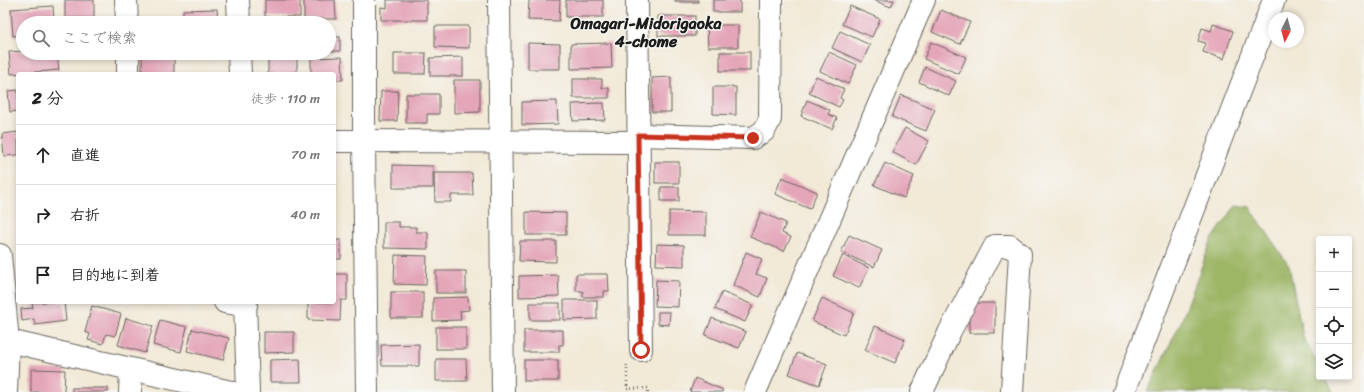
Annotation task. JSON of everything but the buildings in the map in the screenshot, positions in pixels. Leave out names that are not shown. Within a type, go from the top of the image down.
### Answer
[{"type":"street","points":[[126,0],[127,16]]},
{"type":"street","points":[[238,0],[239,16]]},
{"type":"street","points":[[364,0],[367,392]]},
{"type":"street","points":[[499,0],[503,392]]},
{"type":"street","points":[[637,0],[641,350]]},
{"type":"street","points":[[336,141],[753,138],[764,131],[770,119],[771,0]]},
{"type":"street","points":[[755,392],[924,0]]},
{"type":"street","points":[[1124,392],[1274,0]]},
{"type":"street","points":[[128,60],[128,72]]},
{"type":"street","points":[[239,60],[240,72]]},
{"type":"street","points":[[922,392],[950,331],[995,246],[1010,246],[1020,254],[1012,392]]},
{"type":"street","points":[[0,255],[6,392]]},
{"type":"street","points":[[239,304],[248,392]]},
{"type":"street","points":[[4,340],[230,392]]},
{"type":"street","points":[[130,392],[131,370]]},
{"type":"path","points":[[641,350],[627,360],[627,388],[648,388],[648,392]]},
{"type":"green space","points":[[1236,205],[1250,207],[1289,266],[1303,337],[1316,361],[1316,380],[1327,380],[1333,392],[1147,392],[1182,320],[1211,241]]},
{"type":"district","name":"Omagari-Midorigaoka 4-chome","points":[[646,32]]},
{"type":"route","points":[[641,350],[638,135],[753,138]]}]
